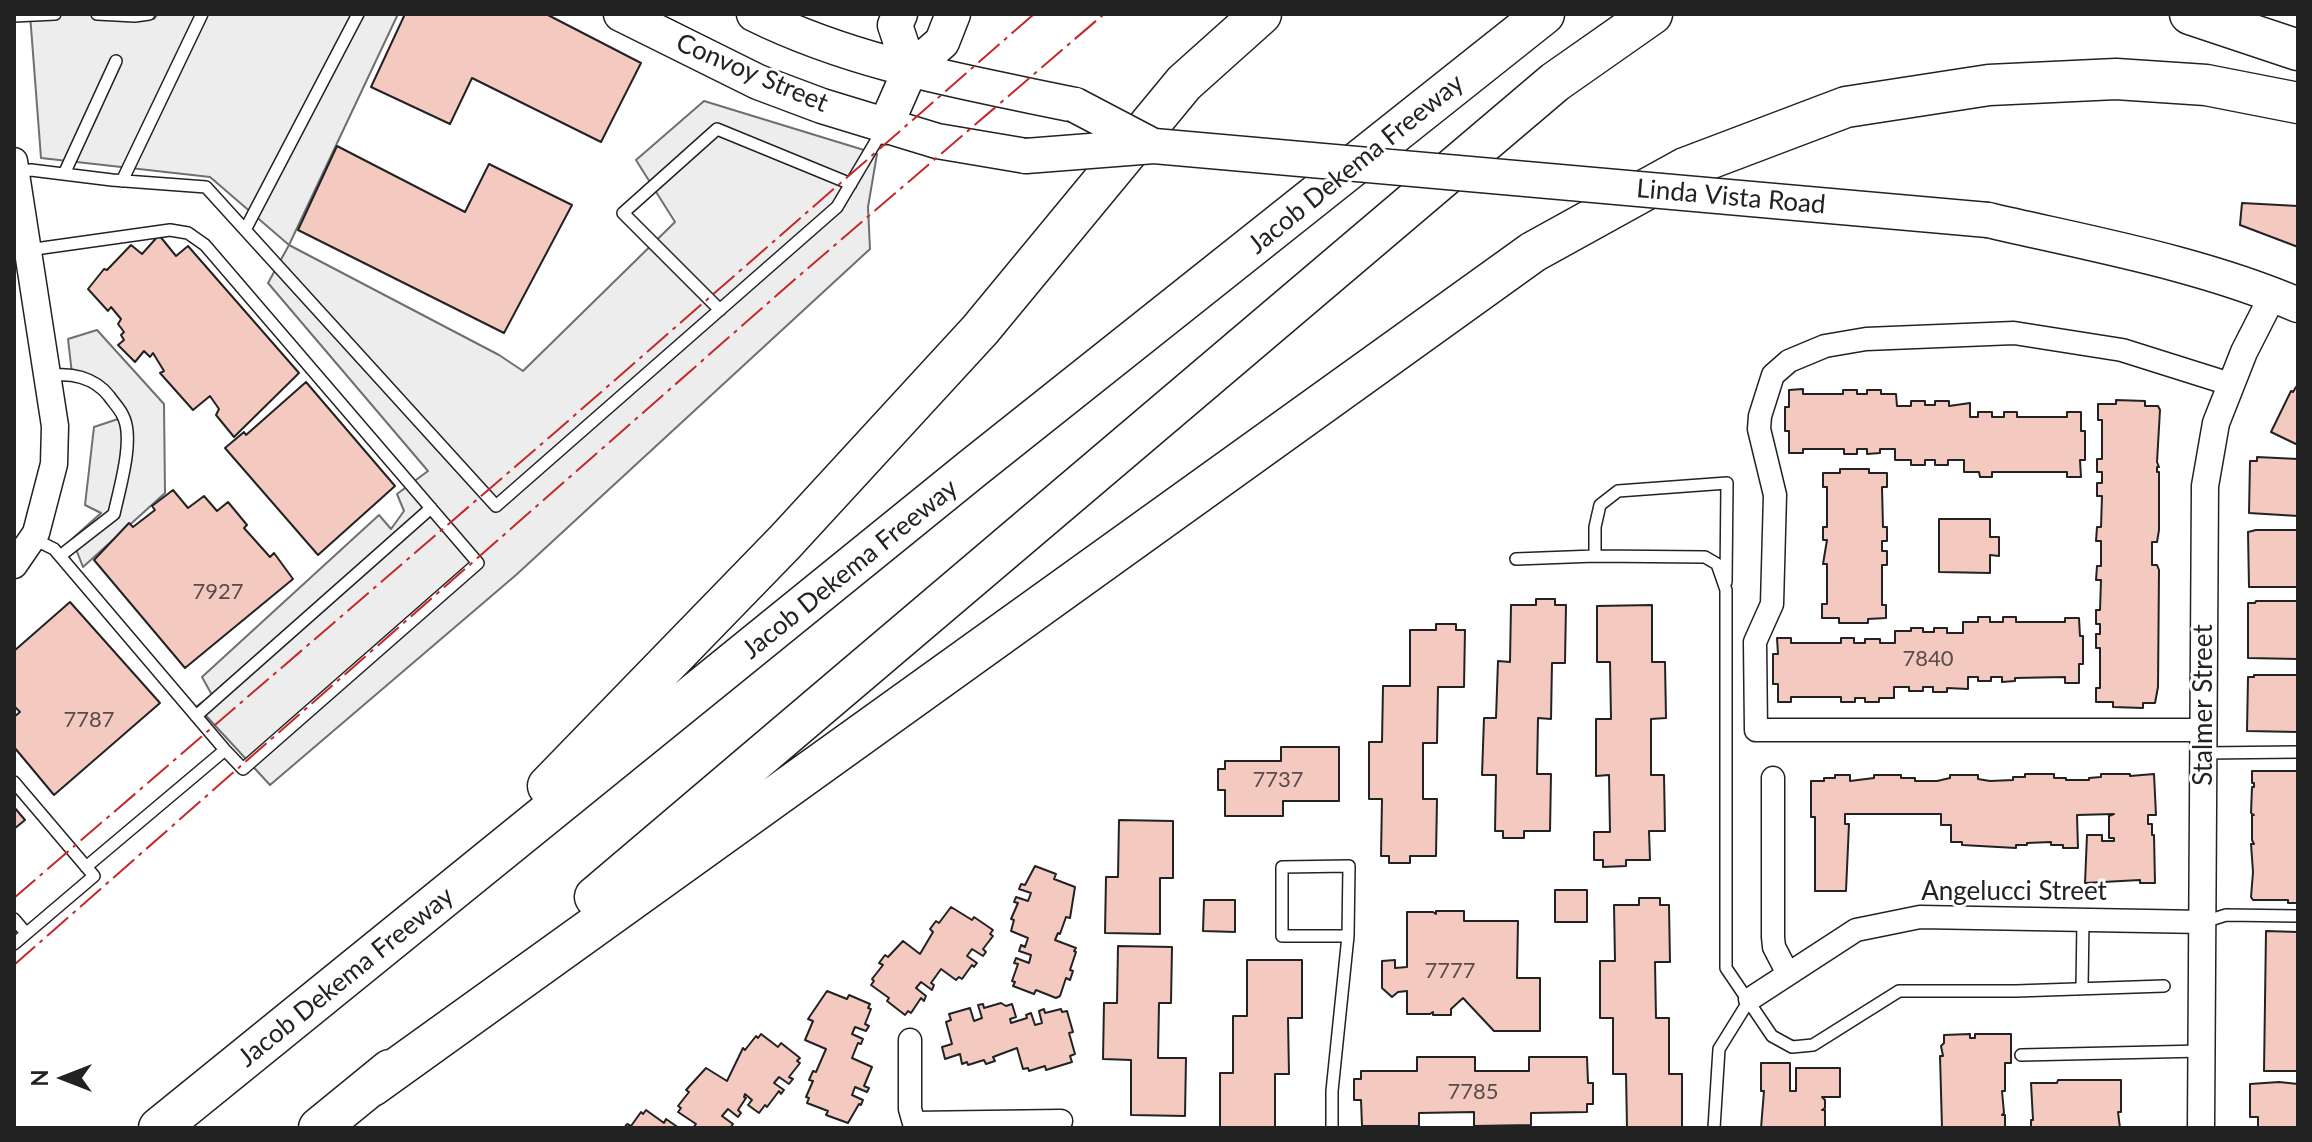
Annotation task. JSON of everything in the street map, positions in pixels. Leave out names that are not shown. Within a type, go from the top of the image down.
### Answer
[{"type":"highway","points":[[414,922],[785,542],[980,330],[1184,83],[1261,14]]},
{"type":"highway","name":"Jacob Dekema Freeway","points":[[159,1128],[986,458],[1544,14]]},
{"type":"highway","points":[[319,1128],[1543,92],[1652,14]]},
{"type":"highway","points":[[2190,14],[2298,50]]},
{"type":"highway","points":[[372,1086],[1533,252],[1685,168],[1846,107],[1989,85],[2116,79],[2206,85],[2298,103]]},
{"type":"main road","name":"Convoy Street","points":[[621,14],[758,82],[885,127]]},
{"type":"main road","name":"Convoy Street","points":[[754,14],[833,48],[910,70]]},
{"type":"main road","points":[[900,14],[895,25],[910,70]]},
{"type":"main road","points":[[885,127],[910,70],[942,42],[953,14]]},
{"type":"main road","name":"Linda Vista Road","points":[[910,70],[1075,105],[1154,146]]},
{"type":"main road","name":"Linda Vista Road","points":[[885,127],[937,141],[1026,156],[1154,146],[1988,220],[2153,259],[2286,300]]},
{"type":"street","points":[[14,565],[36,533],[54,464],[55,426],[22,246],[15,167]]},
{"type":"street","name":"Stalmer Street","points":[[2201,1128],[2205,486],[2216,423],[2230,384],[2286,300]]},
{"type":"street","points":[[2203,742],[1756,730],[1755,642],[1772,604],[1775,495],[1759,429],[1764,398],[1773,375],[1789,361],[1825,346],[1866,339],[2014,333],[2122,350],[2230,384]]},
{"type":"street","points":[[1773,778],[1773,937],[1774,947],[1788,974]]},
{"type":"street","name":"Angelucci Street","points":[[1750,999],[1856,930],[1920,917],[2203,922]]},
{"type":"street","points":[[910,1040],[910,1109],[907,1126],[1061,1121]]},
{"type":"lane","points":[[14,16],[55,14]]},
{"type":"lane","points":[[97,14],[149,14]]},
{"type":"lane","points":[[122,181],[202,14]]},
{"type":"lane","points":[[245,230],[358,14]]},
{"type":"lane","points":[[64,174],[116,61]]},
{"type":"lane","points":[[15,167],[122,181],[206,187],[496,506],[837,207],[885,127]]},
{"type":"lane","points":[[720,310],[623,213],[717,129],[851,184]]},
{"type":"lane","points":[[22,246],[147,231],[188,233],[205,245],[478,563],[243,769],[54,549],[32,538]]},
{"type":"lane","points":[[48,376],[62,373],[100,385],[123,415],[126,424],[126,458],[114,514],[60,556]]},
{"type":"lane","points":[[1595,556],[1595,527],[1600,505],[1618,491],[1727,483],[1726,968],[1750,999],[1772,1036],[1792,1047],[1803,1047],[1829,1037],[1899,991],[2164,986]]},
{"type":"lane","points":[[196,716],[431,508]]},
{"type":"lane","points":[[1516,559],[1705,557],[1717,564],[1726,590]]},
{"type":"lane","points":[[2203,742],[2298,752]]},
{"type":"lane","points":[[86,867],[225,750]]},
{"type":"lane","points":[[14,782],[94,876],[14,944]]},
{"type":"lane","points":[[1332,1128],[1332,1091],[1348,936],[1349,866],[1282,867],[1282,936],[1348,936]]},
{"type":"lane","points":[[2203,922],[2226,915],[2298,916]]},
{"type":"lane","points":[[14,919],[26,933]]},
{"type":"lane","points":[[2082,988],[2083,920]]},
{"type":"lane","points":[[1714,1128],[1719,1049],[1750,999]]},
{"type":"lane","points":[[2021,1055],[2202,1051]]},
{"type":"shaded area","points":[[30,14],[139,14],[154,19],[158,14],[398,14],[289,245],[210,177],[41,158]]},
{"type":"shaded area","points":[[704,101],[877,154],[868,207],[870,249],[516,575],[270,785],[197,706],[212,695],[202,677],[379,515],[391,529],[404,511],[397,494],[428,471],[268,283],[289,245],[499,355],[523,371],[675,222],[636,160]]},
{"type":"shaded area","points":[[97,330],[164,404],[165,493],[83,567],[72,539],[101,513],[85,505],[94,427],[127,416],[104,389],[72,374],[68,339]]},
{"type":"building","points":[[405,14],[546,14],[641,63],[601,142],[472,78],[450,124],[371,87]]},
{"type":"building","points":[[337,146],[465,212],[489,164],[572,205],[504,333],[298,230]]},
{"type":"building","points":[[2242,203],[2298,206],[2298,247],[2240,225]]},
{"type":"building","points":[[159,235],[176,256],[188,246],[299,373],[234,437],[216,415],[219,409],[210,396],[193,410],[160,373],[164,371],[153,353],[150,357],[144,351],[135,362],[118,345],[124,340],[121,335],[124,332],[118,324],[121,319],[111,307],[108,311],[88,289],[104,269],[107,270],[131,245],[142,254]]},
{"type":"building","points":[[306,382],[395,486],[318,555],[225,448],[244,432],[246,435]]},
{"type":"building","points":[[2296,387],[2298,445],[2271,432],[2291,391]]},
{"type":"building","points":[[1803,389],[1803,394],[1843,394],[1843,390],[1857,390],[1857,394],[1867,394],[1867,390],[1881,390],[1881,394],[1896,394],[1897,406],[1911,406],[1911,401],[1935,405],[1935,401],[1949,401],[1949,406],[1970,403],[1970,417],[1978,417],[1978,412],[1992,412],[1992,417],[2004,417],[2004,412],[2017,412],[2017,417],[2067,417],[2067,412],[2081,412],[2081,431],[2085,431],[2085,460],[2080,460],[2081,477],[2067,477],[2067,472],[1992,472],[1992,477],[1980,477],[1979,472],[1964,472],[1964,460],[1948,460],[1948,465],[1935,465],[1935,460],[1925,460],[1925,465],[1911,465],[1911,460],[1895,460],[1895,449],[1880,449],[1880,453],[1867,454],[1867,449],[1857,449],[1857,454],[1844,454],[1844,449],[1803,449],[1803,453],[1789,453],[1785,407],[1789,407],[1789,390]]},
{"type":"building","points":[[2116,400],[2145,401],[2145,406],[2158,406],[2160,410],[2157,462],[2159,530],[2157,542],[2152,542],[2152,565],[2157,565],[2159,570],[2158,687],[2155,703],[2143,703],[2143,708],[2113,707],[2113,702],[2096,702],[2096,688],[2100,688],[2100,648],[2096,648],[2096,634],[2100,634],[2100,624],[2096,624],[2096,610],[2100,610],[2101,580],[2096,580],[2097,566],[2101,566],[2101,541],[2096,541],[2097,527],[2101,527],[2102,496],[2097,496],[2097,483],[2102,483],[2102,472],[2097,472],[2097,459],[2102,459],[2102,420],[2098,420],[2098,404],[2116,404]]},
{"type":"building","points":[[2257,457],[2298,459],[2298,516],[2249,513],[2250,461],[2257,461]]},
{"type":"building","points":[[1840,469],[1869,469],[1869,473],[1887,473],[1887,487],[1882,487],[1883,527],[1887,527],[1887,541],[1882,541],[1882,551],[1887,551],[1887,565],[1882,565],[1882,605],[1886,605],[1886,618],[1868,619],[1868,623],[1839,623],[1839,618],[1822,618],[1822,604],[1827,604],[1827,564],[1823,564],[1827,540],[1823,540],[1823,527],[1827,527],[1827,487],[1823,487],[1823,473],[1840,473]]},
{"type":"building","points":[[173,490],[188,508],[204,496],[217,511],[228,502],[247,525],[244,528],[270,557],[274,553],[293,579],[185,668],[94,560],[129,523],[133,527],[155,510],[152,506]]},
{"type":"building","points":[[1939,519],[1990,519],[1990,537],[1999,537],[1999,556],[1990,555],[1990,573],[1939,572]]},
{"type":"building","points":[[2298,530],[2298,587],[2249,587],[2248,532]]},
{"type":"building","points":[[1536,599],[1555,599],[1555,605],[1566,605],[1565,663],[1552,663],[1551,719],[1538,718],[1537,774],[1551,774],[1550,831],[1524,831],[1524,838],[1503,838],[1503,831],[1495,831],[1496,775],[1482,775],[1484,718],[1496,718],[1498,661],[1510,662],[1511,605],[1536,605]]},
{"type":"building","points":[[2298,601],[2298,659],[2248,658],[2248,603]]},
{"type":"building","points":[[70,602],[160,703],[54,795],[14,747],[14,717],[20,712],[14,706],[14,651]]},
{"type":"building","points":[[1652,605],[1652,662],[1665,662],[1666,718],[1651,719],[1651,775],[1664,775],[1665,831],[1649,831],[1650,860],[1626,860],[1626,866],[1603,867],[1603,860],[1594,860],[1594,832],[1610,832],[1609,775],[1596,776],[1596,719],[1611,719],[1610,662],[1597,662],[1597,606]]},
{"type":"building","points":[[1978,617],[1990,617],[1990,622],[2003,622],[2003,617],[2016,617],[2016,622],[2065,622],[2065,618],[2079,618],[2080,636],[2083,636],[2083,664],[2079,664],[2079,683],[2065,683],[2065,677],[2015,678],[2015,681],[2002,682],[2002,677],[1978,681],[1978,677],[1968,677],[1968,689],[1947,688],[1947,692],[1933,692],[1933,687],[1909,691],[1909,687],[1894,687],[1894,698],[1879,698],[1879,702],[1865,702],[1865,698],[1841,702],[1841,697],[1791,697],[1791,702],[1778,702],[1778,684],[1773,684],[1773,654],[1778,654],[1777,638],[1791,638],[1791,643],[1841,643],[1841,638],[1854,638],[1854,643],[1880,639],[1880,643],[1895,643],[1895,631],[1923,628],[1923,632],[1934,632],[1934,628],[1947,628],[1947,633],[1963,633],[1963,622],[1978,622]]},
{"type":"building","points":[[1436,624],[1456,624],[1456,630],[1465,630],[1464,687],[1438,687],[1437,743],[1423,743],[1423,799],[1437,799],[1436,856],[1410,856],[1410,863],[1389,863],[1389,856],[1381,856],[1382,799],[1369,799],[1369,742],[1382,742],[1383,686],[1410,686],[1410,630],[1436,630]]},
{"type":"building","points":[[2298,675],[2298,732],[2247,731],[2248,677]]},
{"type":"building","points":[[1281,747],[1339,747],[1339,801],[1283,801],[1283,816],[1225,816],[1225,790],[1218,790],[1218,769],[1225,769],[1225,761],[1281,761]]},
{"type":"building","points":[[2252,771],[2298,771],[2298,903],[2253,900],[2251,897],[2251,844],[2254,844]]},
{"type":"building","points":[[2025,774],[2054,774],[2054,778],[2089,780],[2101,777],[2101,774],[2154,774],[2156,815],[2148,815],[2148,824],[2152,824],[2154,835],[2155,883],[2140,883],[2140,880],[2085,883],[2087,835],[2102,835],[2102,841],[2114,841],[2114,838],[2109,838],[2109,816],[2114,814],[2077,815],[2078,848],[2063,848],[2063,845],[2051,845],[2051,842],[2027,843],[2016,845],[2016,848],[1951,842],[1951,825],[1941,825],[1941,814],[1845,814],[1845,824],[1849,824],[1846,891],[1815,891],[1815,817],[1811,817],[1811,781],[1824,781],[1824,778],[1835,778],[1835,775],[1850,775],[1850,781],[1874,778],[1874,775],[1901,775],[1901,778],[1915,778],[1915,781],[1937,781],[1950,778],[1950,775],[1978,775],[1978,779],[1990,781],[2013,780],[2013,777],[2025,777]]},
{"type":"building","points":[[14,807],[25,820],[14,829]]},
{"type":"building","points":[[1119,820],[1173,821],[1173,878],[1160,878],[1160,934],[1105,933],[1106,877],[1118,877]]},
{"type":"building","points":[[1035,866],[1056,874],[1054,879],[1075,887],[1070,918],[1066,917],[1055,940],[1076,948],[1070,970],[1073,971],[1056,998],[1013,986],[1015,982],[1012,981],[1018,964],[1014,963],[1016,958],[1029,963],[1031,955],[1019,951],[1021,945],[1025,947],[1028,938],[1011,931],[1014,920],[1011,919],[1018,903],[1014,902],[1016,897],[1028,901],[1031,893],[1019,889],[1021,884],[1025,885]]},
{"type":"building","points":[[1555,890],[1587,890],[1587,922],[1555,922]]},
{"type":"building","points":[[1639,898],[1660,898],[1660,905],[1669,905],[1670,962],[1655,962],[1656,1018],[1669,1018],[1669,1074],[1682,1074],[1682,1128],[1627,1128],[1626,1074],[1613,1074],[1613,1018],[1600,1018],[1600,961],[1615,961],[1614,905],[1639,905]]},
{"type":"building","points":[[1204,900],[1235,900],[1235,932],[1203,931]]},
{"type":"building","points":[[951,907],[993,930],[990,934],[993,936],[983,949],[986,952],[983,956],[972,949],[967,956],[977,963],[962,979],[959,977],[956,980],[941,969],[931,983],[934,985],[932,990],[921,982],[916,988],[926,996],[924,1001],[921,998],[911,1013],[908,1011],[905,1015],[871,985],[872,979],[883,965],[879,963],[885,955],[888,957],[903,941],[920,954],[933,932],[930,929]]},
{"type":"building","points":[[1436,911],[1464,911],[1464,921],[1518,921],[1517,978],[1540,978],[1540,1031],[1494,1031],[1463,998],[1451,1009],[1451,1015],[1433,1015],[1433,1012],[1407,1014],[1407,991],[1398,992],[1392,997],[1382,988],[1382,961],[1395,960],[1395,968],[1407,967],[1407,912],[1436,914]]},
{"type":"building","points":[[2266,931],[2298,932],[2298,1071],[2264,1071]]},
{"type":"building","points":[[1118,946],[1172,947],[1171,1003],[1159,1003],[1158,1058],[1186,1058],[1185,1116],[1131,1115],[1131,1060],[1103,1059],[1104,1003],[1117,1003]]},
{"type":"building","points":[[1247,960],[1302,960],[1302,1018],[1288,1018],[1289,1074],[1275,1074],[1275,1128],[1220,1128],[1220,1073],[1233,1073],[1233,1016],[1247,1016]]},
{"type":"building","points":[[827,991],[847,999],[849,995],[870,1004],[868,1008],[871,1009],[865,1024],[869,1026],[866,1031],[855,1027],[852,1034],[863,1039],[852,1058],[872,1067],[864,1086],[869,1088],[867,1092],[855,1087],[852,1095],[863,1100],[848,1123],[826,1115],[828,1111],[807,1103],[809,1098],[806,1097],[813,1081],[809,1080],[826,1049],[805,1040],[813,1021],[808,1019]]},
{"type":"building","points":[[1001,1003],[1006,1006],[1012,1004],[1016,1017],[1010,1019],[1011,1023],[1027,1018],[1026,1015],[1031,1013],[1035,1025],[1042,1023],[1039,1011],[1067,1011],[1073,1032],[1069,1033],[1075,1054],[1070,1056],[1072,1062],[1046,1070],[1045,1066],[1029,1071],[1028,1068],[1023,1069],[1017,1048],[993,1057],[995,1061],[986,1064],[984,1060],[962,1064],[960,1054],[945,1059],[942,1047],[952,1044],[946,1022],[951,1020],[949,1014],[970,1008],[974,1021],[982,1018],[978,1005],[983,1004],[984,1008]]},
{"type":"building","points":[[761,1034],[778,1047],[781,1043],[800,1058],[797,1061],[800,1063],[789,1077],[793,1079],[789,1084],[779,1077],[774,1083],[784,1090],[781,1094],[779,1091],[759,1113],[748,1105],[752,1100],[745,1094],[738,1117],[728,1109],[722,1116],[733,1124],[730,1128],[693,1128],[696,1124],[678,1112],[681,1108],[678,1106],[689,1092],[686,1090],[706,1068],[727,1081],[743,1048],[745,1050]]},
{"type":"building","points":[[1970,1034],[1970,1038],[1975,1038],[1975,1034],[2011,1034],[2011,1063],[2005,1063],[2005,1091],[2002,1091],[2005,1128],[1942,1128],[1940,1056],[1943,1056],[1941,1046],[1944,1035]]},
{"type":"building","points":[[1417,1057],[1475,1057],[1475,1071],[1529,1071],[1529,1057],[1587,1057],[1588,1083],[1593,1083],[1593,1104],[1587,1104],[1587,1112],[1531,1113],[1531,1125],[1474,1126],[1474,1112],[1419,1113],[1419,1126],[1362,1126],[1361,1100],[1354,1100],[1354,1079],[1361,1079],[1361,1071],[1417,1071]]},
{"type":"building","points":[[1761,1063],[1790,1063],[1790,1091],[1796,1091],[1796,1068],[1840,1068],[1840,1097],[1822,1097],[1825,1100],[1822,1110],[1825,1110],[1825,1128],[1761,1128],[1764,1091],[1761,1091]]},
{"type":"building","points":[[2058,1080],[2121,1080],[2120,1128],[2031,1128],[2031,1083],[2057,1083]]},
{"type":"building","points":[[2250,1084],[2298,1084],[2298,1128],[2258,1128],[2258,1117],[2250,1117]]},
{"type":"building","points":[[646,1110],[664,1123],[666,1119],[679,1128],[624,1128],[627,1124],[631,1126]]},
{"type":"power","points":[[14,898],[552,435],[1034,14]]},
{"type":"power","points":[[14,965],[793,281],[1104,14]]}]
